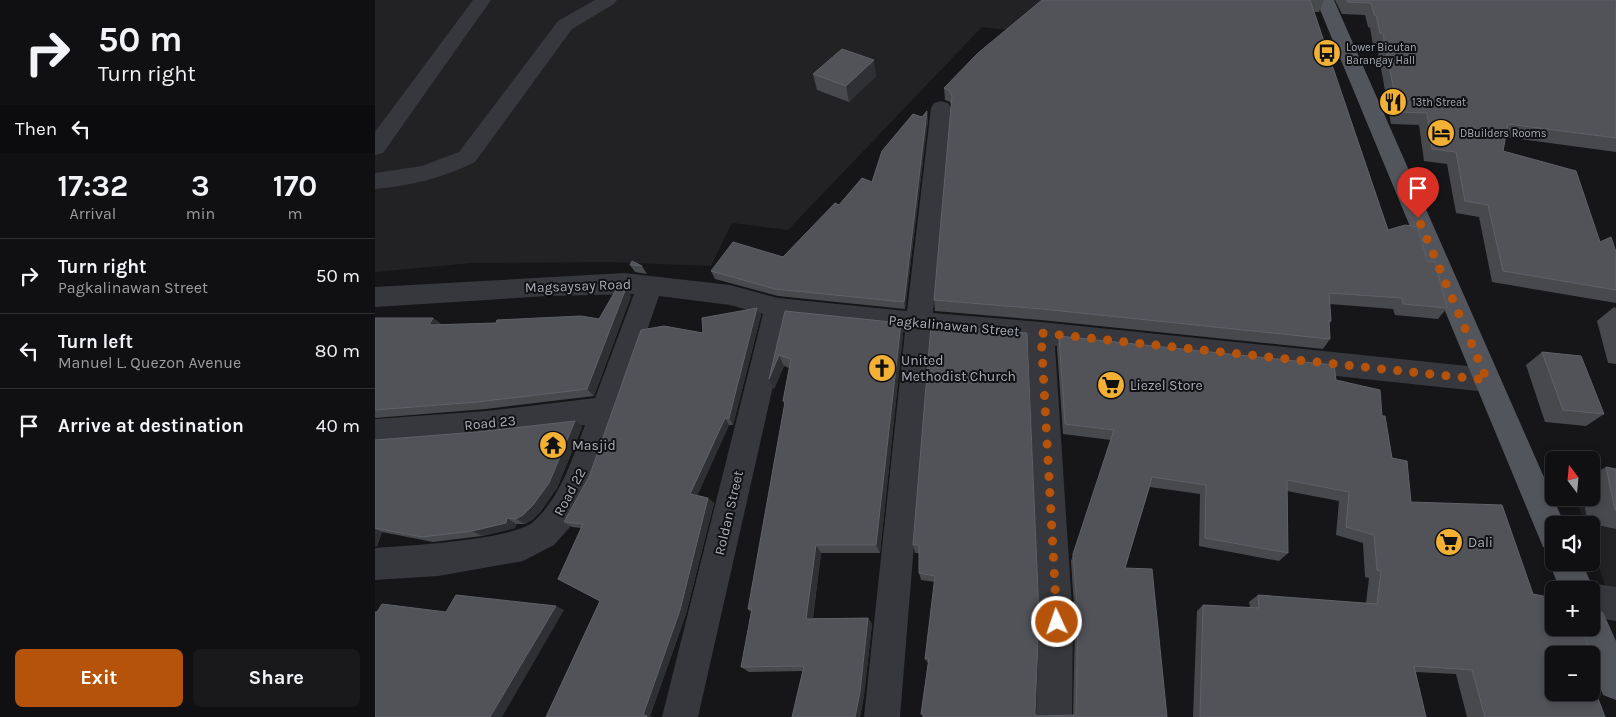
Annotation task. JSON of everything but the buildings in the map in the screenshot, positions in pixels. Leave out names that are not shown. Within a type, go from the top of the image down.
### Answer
[{"type":"main road","points":[[1325,0],[1545,516]]},
{"type":"main road","points":[[1596,636],[1616,682]]},
{"type":"street","points":[[375,148],[482,0]]},
{"type":"street","points":[[375,181],[412,178],[444,169],[467,158],[565,25],[608,0]]},
{"type":"street","points":[[882,717],[941,108]]},
{"type":"street","name":"Magsaysay Road","points":[[375,297],[624,283],[730,295],[778,308]]},
{"type":"street","name":"Road 22","points":[[375,564],[438,560],[523,545],[543,534],[559,516],[579,482],[650,285]]},
{"type":"street","name":"Pagkalinawan Street","points":[[778,308],[919,323],[1041,333],[1487,380]]},
{"type":"street","name":"Roldan Street","points":[[680,717],[778,308]]},
{"type":"street","points":[[1041,333],[1057,622],[1054,717]]},
{"type":"street","name":"Road 23","points":[[375,432],[485,424],[605,410]]},
{"type":"street","points":[[1600,601],[1616,604]]},
{"type":"shaded area","points":[[375,0],[1085,0],[1083,39],[982,27],[788,230],[732,223],[711,266],[609,262],[471,263],[375,272]]},
{"type":"shaded area","points":[[1600,471],[1616,473],[1616,598],[1609,597],[1600,570],[1600,516],[1582,516],[1579,506],[1600,506]]},
{"type":"place","name":"Lower Bicutan Barangay Hall","points":[[1327,53]]},
{"type":"place","name":"13th Streat","points":[[1393,102]]},
{"type":"place","name":"DBuilders Rooms","points":[[1441,133]]},
{"type":"place","name":"United Methodist Church","points":[[882,368]]},
{"type":"place","name":"Liezel Store","points":[[1111,385]]},
{"type":"place","name":"Masjid","points":[[553,445]]},
{"type":"place","name":"Dali","points":[[1449,542]]},
{"type":"route","points":[[1057,622],[1041,333],[1487,380],[1418,218]]}]
